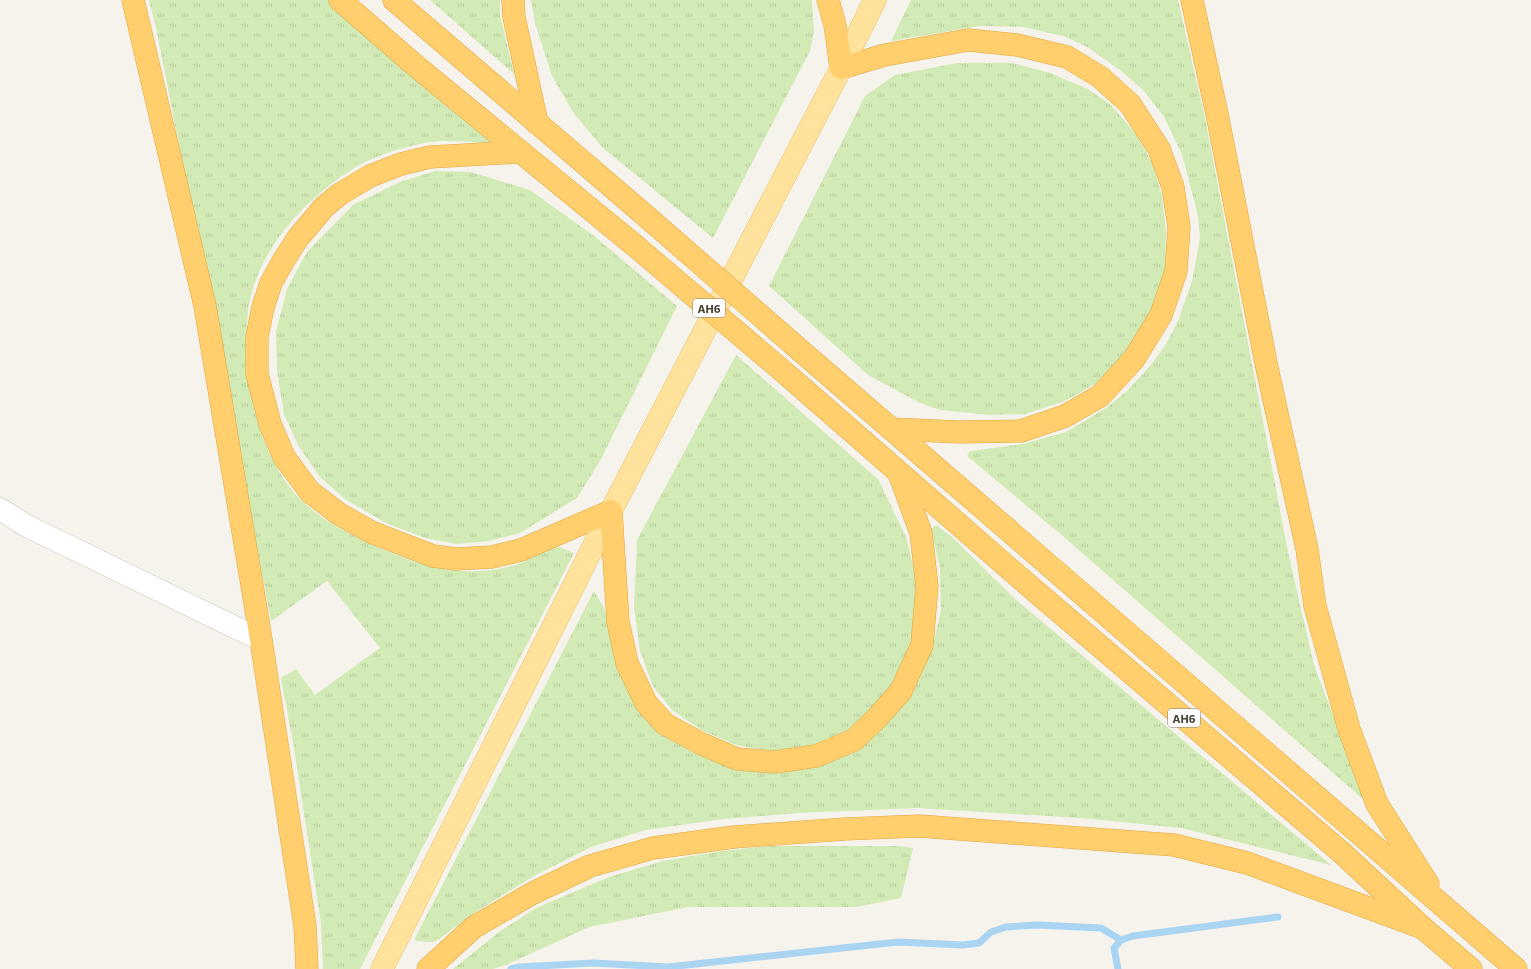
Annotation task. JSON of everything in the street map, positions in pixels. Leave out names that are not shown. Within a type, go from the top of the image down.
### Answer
[{"type":"highway","points":[[133,0],[205,306],[261,640],[306,926],[307,969]]},
{"type":"highway","points":[[340,0],[417,67],[521,152]]},
{"type":"highway","points":[[394,0],[1516,969]]},
{"type":"highway","points":[[513,0],[514,17],[537,123]]},
{"type":"highway","points":[[828,0],[835,25],[840,68],[885,55],[968,40],[1018,45],[1067,57],[1100,77],[1130,104],[1159,149],[1173,187],[1179,227],[1176,271],[1161,315],[1134,359],[1100,396],[1065,416],[1021,431],[959,432],[892,429]]},
{"type":"highway","points":[[1192,0],[1217,114],[1267,368],[1307,549],[1315,606],[1349,729],[1377,804],[1440,903]]},
{"type":"highway","points":[[521,152],[430,157],[401,164],[370,176],[340,194],[324,206],[298,238],[285,258],[271,283],[263,307],[257,337],[257,374],[270,424],[284,457],[310,492],[339,514],[371,532],[433,556],[456,559],[492,557],[521,550],[611,511],[618,622],[627,663],[646,702],[666,724],[702,744],[737,759],[775,762],[816,756],[854,740],[878,718],[901,691],[922,645],[927,586],[921,533],[899,472]]},
{"type":"highway","name":"AH6","points":[[521,152],[786,372],[1027,584],[1341,852],[1423,928]]},
{"type":"highway","points":[[428,969],[474,927],[532,893],[590,866],[653,848],[734,837],[845,829],[919,826],[1174,845],[1247,863],[1423,928],[1471,969]]},
{"type":"main road","points":[[382,969],[611,511],[875,0]]},
{"type":"street","points":[[0,509],[27,526],[261,640]]},
{"type":"green space","points":[[149,0],[340,0],[497,138],[493,144],[450,141],[416,145],[374,158],[357,166],[342,176],[310,201],[283,231],[262,266],[254,284],[249,304],[247,334],[249,381],[255,414],[260,430],[273,461],[291,489],[301,500],[323,518],[376,546],[416,562],[444,569],[459,571],[488,571],[509,567],[528,560],[554,545],[574,553],[360,969],[323,969],[321,923],[293,742],[281,678],[296,669],[315,695],[380,648],[327,581],[271,621],[157,32]]},
{"type":"green space","points":[[430,0],[500,0],[500,15],[514,74]]},
{"type":"green space","points":[[531,0],[812,0],[814,32],[810,51],[713,238],[602,147],[573,112],[552,76],[535,23]]},
{"type":"green space","points":[[911,0],[1178,0],[1205,118],[1288,552],[1314,665],[1333,715],[1380,814],[1064,537],[967,456],[970,451],[1023,444],[1066,432],[1106,408],[1127,391],[1150,366],[1165,346],[1178,321],[1192,281],[1200,238],[1198,216],[1182,154],[1164,117],[1144,91],[1120,70],[1089,48],[1066,37],[1024,27],[980,26],[891,41]]},
{"type":"green space","points":[[957,63],[1012,63],[1050,73],[1088,89],[1111,105],[1135,133],[1153,164],[1162,196],[1166,232],[1165,271],[1155,306],[1128,350],[1097,383],[1065,401],[1025,414],[990,415],[940,410],[920,403],[868,375],[769,286],[865,96],[895,75]]},
{"type":"green space","points":[[435,171],[471,172],[530,190],[594,236],[677,306],[600,461],[577,498],[520,533],[489,541],[456,544],[425,538],[386,523],[345,499],[320,477],[298,445],[284,414],[277,371],[276,332],[287,289],[307,252],[353,205],[400,182]]},
{"type":"green space","points":[[736,355],[878,479],[906,537],[919,589],[914,645],[896,680],[879,704],[848,730],[818,745],[779,753],[736,745],[703,731],[672,710],[653,686],[640,651],[634,607],[637,540]]},
{"type":"green space","points":[[936,525],[952,537],[1014,598],[1331,865],[1181,828],[1081,818],[918,808],[798,813],[723,819],[646,830],[591,847],[534,876],[474,913],[438,940],[432,942],[416,941],[415,938],[594,591],[604,608],[636,704],[734,765],[863,744],[896,714],[911,695],[920,678],[932,648],[941,611],[940,567],[932,535],[932,528]]},
{"type":"green space","points":[[768,846],[899,846],[913,848],[901,898],[856,907],[688,907],[589,927],[508,964],[493,969],[453,969],[499,932],[536,908],[609,877],[663,861],[722,851]]},
{"type":"waterway","points":[[1118,969],[1114,948],[1121,940],[1133,936],[1278,917]]},
{"type":"waterway","points":[[511,969],[519,967],[593,963],[668,967],[898,942],[963,945],[979,943],[991,932],[1006,927],[1037,925],[1101,928],[1121,940]]}]
